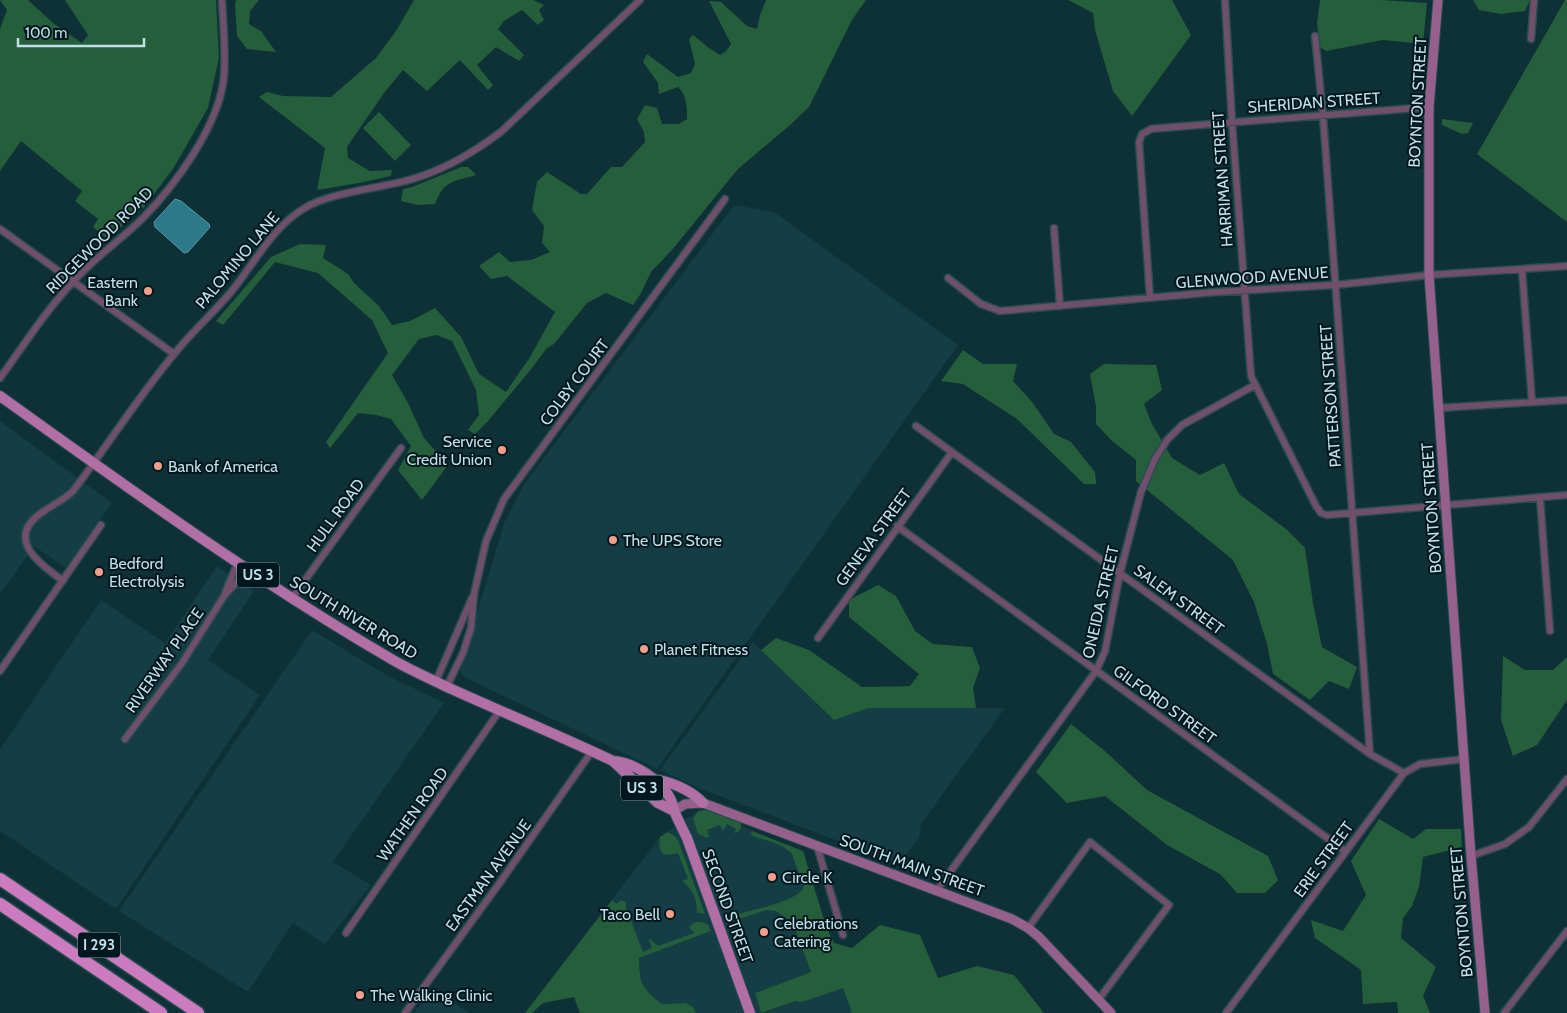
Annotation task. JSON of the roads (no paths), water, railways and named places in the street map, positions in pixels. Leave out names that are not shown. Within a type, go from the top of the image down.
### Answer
[{"type":"highway","name":"I 293","points":[[0,879],[198,1013]]},
{"type":"highway","name":"I 293","points":[[0,904],[161,1013]]},
{"type":"main road","name":"SOUTH RIVER ROAD","points":[[0,396],[92,463],[292,598],[394,660],[613,761],[658,803],[674,811]]},
{"type":"main road","name":"SOUTH RIVER ROAD","points":[[613,761],[624,762],[636,767],[652,779],[668,794],[674,811]]},
{"type":"main road","points":[[652,779],[670,783],[689,793],[703,804]]},
{"type":"main road","name":"SECOND STREET","points":[[674,811],[687,838],[750,1013]]},
{"type":"street","name":"RIDGEWOOD ROAD","points":[[0,378],[52,306],[72,282],[149,211],[177,177],[201,138],[218,102],[224,83],[222,0]]},
{"type":"street","name":"PALOMINO LANE","points":[[63,581],[32,555],[26,544],[30,524],[38,515],[70,494],[174,354],[230,292],[277,232],[294,214],[321,200],[426,175],[479,149],[502,131],[640,0]]},
{"type":"street","name":"HARRIMAN STREET","points":[[1225,0],[1251,376],[1321,513],[1327,515],[1353,512]]},
{"type":"street","name":"BOYNTON STREET","points":[[1438,0],[1429,107],[1429,275],[1484,1013]]},
{"type":"street","points":[[1531,38],[1534,0]]},
{"type":"street","name":"PATTERSON STREET","points":[[1315,36],[1323,116],[1370,754]]},
{"type":"street","name":"SHERIDAN STREET","points":[[1150,298],[1139,142],[1142,134],[1151,129],[1161,128],[1429,107]]},
{"type":"street","name":"COLBY COURT","points":[[447,686],[463,652],[471,628],[474,594],[486,541],[504,499],[725,199]]},
{"type":"street","points":[[1054,228],[1060,306]]},
{"type":"street","points":[[0,229],[174,354]]},
{"type":"street","name":"GLENWOOD AVENUE","points":[[948,278],[980,304],[1000,311],[1335,285],[1429,275],[1567,266]]},
{"type":"street","points":[[1522,270],[1532,402]]},
{"type":"street","name":"ONEIDA STREET","points":[[937,890],[1096,671],[1105,651],[1120,573],[1141,492],[1155,459],[1174,432],[1190,419],[1254,385]]},
{"type":"street","points":[[1438,408],[1567,400]]},
{"type":"street","name":"SALEM STREET","points":[[916,426],[1370,754],[1404,773]]},
{"type":"street","name":"HULL ROAD","points":[[292,598],[400,448]]},
{"type":"street","name":"GENEVA STREET","points":[[818,638],[952,452]]},
{"type":"street","points":[[1353,512],[1567,495]]},
{"type":"street","points":[[1540,498],[1550,631]]},
{"type":"street","points":[[0,671],[102,525]]},
{"type":"street","name":"GILFORD STREET","points":[[897,526],[1345,851]]},
{"type":"street","name":"RIVERWAY PLACE","points":[[126,738],[182,663],[224,596],[238,562]]},
{"type":"street","name":"RIVERWAY PLACE","points":[[224,596],[249,569]]},
{"type":"street","name":"COLBY COURT","points":[[436,681],[474,594]]},
{"type":"street","name":"WATHEN ROAD","points":[[346,933],[500,710]]},
{"type":"street","name":"EASTMAN AVENUE","points":[[405,1013],[502,881],[592,751]]},
{"type":"street","name":"ERIE STREET","points":[[1226,1013],[1404,773],[1420,764],[1465,759]]},
{"type":"street","points":[[1472,856],[1505,844],[1530,827],[1567,779]]},
{"type":"street","name":"SOUTH MAIN STREET","points":[[674,811],[685,804],[703,804],[999,913],[1028,928],[1060,957],[1110,1013]]},
{"type":"street","points":[[1028,928],[1090,842],[1169,904],[1099,999]]},
{"type":"street","points":[[817,846],[844,935]]},
{"type":"street","points":[[1504,1013],[1567,931]]},
{"type":"street","points":[[1561,940],[1567,944]]},
{"type":"place","name":"Eastern Bank","points":[[148,291]]},
{"type":"place","name":"Service Credit Union","points":[[502,450]]},
{"type":"place","name":"Bank of America","points":[[158,466]]},
{"type":"place","name":"The UPS Store","points":[[613,540]]},
{"type":"place","name":"Bedford Electrolysis","points":[[99,572]]},
{"type":"place","name":"Planet Fitness","points":[[644,649]]},
{"type":"place","name":"Circle K","points":[[772,877]]},
{"type":"place","name":"Taco Bell","points":[[670,914]]},
{"type":"place","name":"Celebrations Catering","points":[[764,932]]},
{"type":"place","name":"The Walking Clinic","points":[[360,995]]}]
